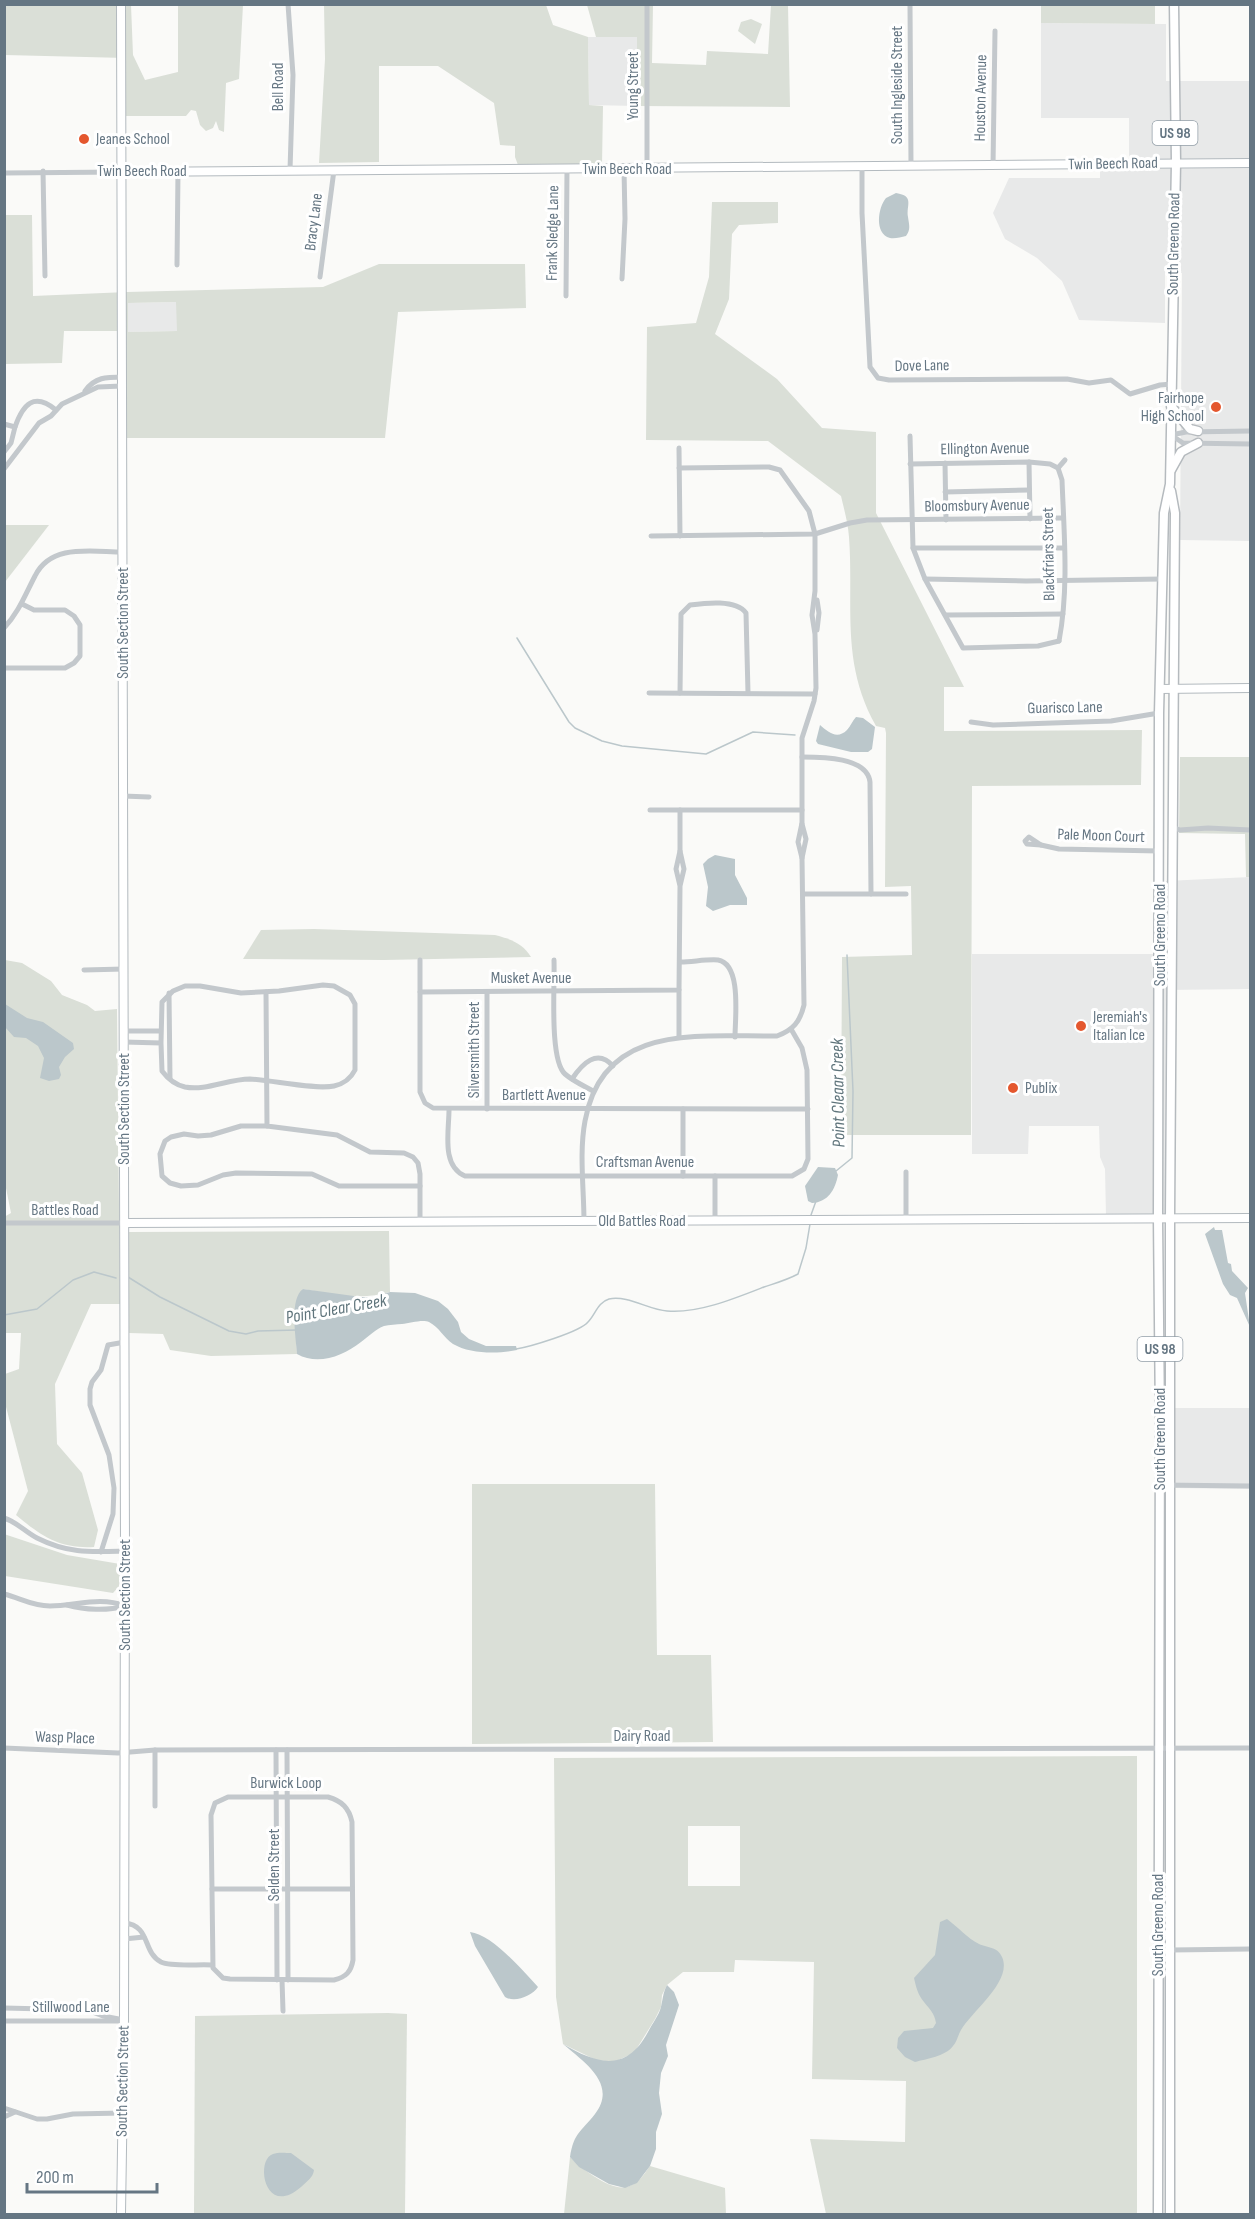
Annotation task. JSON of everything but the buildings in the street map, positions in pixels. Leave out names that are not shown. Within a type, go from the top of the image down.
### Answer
[{"type":"main road","name":"South Greeno Road","points":[[1170,2214],[1172,2016],[1170,1218],[1175,513],[1170,474],[1176,163],[1174,4]]},
{"type":"main road","points":[[1171,406],[1190,429],[1198,431]]},
{"type":"main road","points":[[1170,474],[1181,452],[1197,443]]},
{"type":"main road","name":"South Greeno Road","points":[[1158,2214],[1159,713],[1164,513],[1170,484]]},
{"type":"street","name":"South Section Street","points":[[121,4],[125,1223],[124,2020],[121,2214]]},
{"type":"street","name":"Bell Road","points":[[288,4],[293,87],[290,170]]},
{"type":"street","name":"Young Street","points":[[647,4],[647,168]]},
{"type":"street","name":"South Ingleside Street","points":[[910,4],[910,166]]},
{"type":"street","name":"Houston Avenue","points":[[993,166],[995,31]]},
{"type":"street","name":"Twin Beech Road","points":[[4,172],[862,168],[1251,163]]},
{"type":"street","name":"Dove Lane","points":[[862,168],[862,213],[870,367],[878,378],[888,380],[1067,379],[1089,383],[1111,380],[1130,394],[1160,385],[1172,384]]},
{"type":"street","name":"Frank Sledge Lane","points":[[566,296],[567,169]]},
{"type":"street","points":[[622,279],[625,220],[624,169]]},
{"type":"street","name":"Bracy Lane","points":[[320,277],[334,170]]},
{"type":"street","points":[[43,171],[45,276]]},
{"type":"street","points":[[177,265],[178,171]]},
{"type":"street","points":[[84,393],[95,380],[123,377]]},
{"type":"street","points":[[4,469],[39,423],[62,404],[98,387],[122,386]]},
{"type":"street","points":[[4,452],[11,442],[20,411],[29,404],[45,402],[56,410]]},
{"type":"street","points":[[4,424],[15,427]]},
{"type":"street","points":[[1171,435],[1198,431],[1251,431]]},
{"type":"street","points":[[1171,435],[1183,443],[1251,444]]},
{"type":"street","points":[[910,436],[913,548],[925,579],[963,648],[1038,646],[1059,641],[1064,647]]},
{"type":"street","points":[[679,448],[680,536]]},
{"type":"street","points":[[1058,468],[1065,460]]},
{"type":"street","points":[[1029,462],[1030,519]]},
{"type":"street","name":"Ellington Avenue","points":[[910,464],[1029,462],[1050,464],[1058,468]]},
{"type":"street","points":[[945,463],[946,520]]},
{"type":"street","points":[[584,1222],[584,1134],[588,1109],[593,1091],[613,1066],[636,1050],[658,1040],[679,1037],[777,1036],[791,1029],[801,1016],[804,1005],[802,858],[806,839],[802,823],[802,757],[804,730],[815,694],[815,634],[819,616],[815,591],[815,534],[809,511],[788,478],[780,470],[769,467],[679,468]]},
{"type":"street","name":"Blackfriars Street","points":[[1058,468],[1062,480],[1064,580],[1059,641]]},
{"type":"street","points":[[945,492],[1029,490]]},
{"type":"street","name":"Bloomsbury Avenue","points":[[651,536],[815,534],[858,521],[1062,518]]},
{"type":"street","points":[[913,548],[1063,548]]},
{"type":"street","points":[[4,628],[22,604],[39,568],[53,556],[69,552],[123,552]]},
{"type":"street","points":[[925,579],[1092,580],[1098,582],[1162,579]]},
{"type":"street","points":[[4,668],[64,668],[74,663],[80,656],[80,625],[74,615],[65,610],[34,610],[22,604]]},
{"type":"street","points":[[680,693],[681,614],[687,606],[703,604],[737,605],[746,613],[747,693]]},
{"type":"street","points":[[946,615],[1063,614]]},
{"type":"street","points":[[1160,689],[1251,688]]},
{"type":"street","points":[[649,693],[815,694]]},
{"type":"street","name":"Guarisco Lane","points":[[971,722],[993,725],[1111,721],[1159,713]]},
{"type":"street","points":[[802,757],[858,764],[867,771],[870,782],[871,894]]},
{"type":"street","points":[[123,796],[149,798]]},
{"type":"street","points":[[650,810],[802,810]]},
{"type":"street","points":[[679,1037],[680,886],[684,869],[680,851],[680,810]]},
{"type":"street","points":[[1172,827],[1251,830]]},
{"type":"street","name":"Pale Moon Court","points":[[1041,845],[1059,849],[1159,851]]},
{"type":"street","points":[[803,894],[906,894]]},
{"type":"street","name":"Bartlett Avenue","points":[[420,960],[420,1092],[428,1106],[449,1110],[808,1109]]},
{"type":"street","points":[[554,960],[555,1050],[564,1073],[593,1091]]},
{"type":"street","points":[[681,962],[719,960],[732,970],[735,981],[735,1037]]},
{"type":"street","points":[[84,970],[124,969]]},
{"type":"street","points":[[1160,972],[1172,972]]},
{"type":"street","points":[[193,985],[237,993],[266,992],[323,985],[334,986],[346,992],[353,999],[356,1008],[355,1070],[352,1075],[334,1086],[233,1080],[192,1088],[177,1084],[162,1071],[160,1032],[162,1002],[169,993],[193,985]]},
{"type":"street","name":"Musket Avenue","points":[[420,992],[679,990]]},
{"type":"street","points":[[266,992],[267,1126]]},
{"type":"street","name":"Silversmith Street","points":[[487,992],[488,1109]]},
{"type":"street","points":[[169,993],[170,1079]]},
{"type":"street","name":"Craftsman Avenue","points":[[449,1110],[450,1161],[458,1174],[471,1177],[791,1176],[799,1173],[805,1167],[808,1159],[808,1077],[802,1048],[791,1029]]},
{"type":"street","points":[[124,1031],[169,1034]]},
{"type":"street","points":[[124,1042],[160,1043]]},
{"type":"street","points":[[572,1079],[580,1066],[593,1058],[604,1058],[613,1066]]},
{"type":"street","points":[[682,1176],[683,1109]]},
{"type":"street","points":[[420,1185],[339,1186],[312,1174],[236,1173],[223,1175],[198,1185],[181,1186],[170,1183],[162,1176],[160,1154],[165,1141],[171,1137],[184,1134],[211,1135],[241,1126],[267,1126],[337,1135],[370,1152],[408,1154],[418,1163],[420,1185],[420,1222]]},
{"type":"street","points":[[906,1172],[906,1220]]},
{"type":"street","points":[[715,1176],[715,1221]]},
{"type":"street","name":"Old Battles Road","points":[[125,1223],[1251,1218]]},
{"type":"street","name":"Battles Road","points":[[4,1223],[125,1223]]},
{"type":"street","points":[[100,1552],[113,1514],[114,1488],[109,1455],[90,1405],[90,1389],[101,1370],[108,1345],[125,1342]]},
{"type":"street","points":[[1160,1485],[1251,1486]]},
{"type":"street","points":[[4,1518],[14,1521],[37,1538],[80,1552],[125,1551]]},
{"type":"street","points":[[4,1594],[36,1605],[115,1602],[124,1606]]},
{"type":"street","points":[[4,1599],[15,1599]]},
{"type":"street","name":"Wasp Place","points":[[4,1748],[125,1751]]},
{"type":"street","name":"Dairy Road","points":[[125,1751],[1251,1748]]},
{"type":"street","points":[[155,1750],[155,1806]]},
{"type":"street","name":"Selden Street","points":[[276,1750],[277,1888],[283,2011]]},
{"type":"street","name":"Selden Street","points":[[282,1980],[288,1888],[287,1750]]},
{"type":"street","name":"Burwick Loop","points":[[228,1797],[287,1797],[328,1797],[338,1800],[345,1806],[352,1822],[353,1960],[348,1974],[334,1980],[230,1979],[218,1974],[212,1965],[211,1815],[215,1803],[228,1797]]},
{"type":"street","points":[[212,1888],[352,1889]]},
{"type":"street","points":[[124,1923],[138,1927],[155,1958],[163,1963],[212,1965]]},
{"type":"street","points":[[124,1939],[144,1937]]},
{"type":"street","points":[[1171,1950],[1251,1949]]},
{"type":"street","name":"Stillwood Lane","points":[[4,2008],[87,2010],[124,2020]]},
{"type":"street","points":[[1158,2015],[1172,2016]]},
{"type":"street","name":"Stillwood Lane","points":[[4,2021],[124,2020]]},
{"type":"street","points":[[4,2108],[46,2119],[73,2114],[123,2113]]},
{"type":"street","points":[[4,2117],[15,2112]]},
{"type":"shaded area","points":[[5,5],[131,5],[133,55],[145,80],[178,72],[178,5],[243,5],[239,79],[226,83],[224,132],[219,130],[216,121],[213,128],[206,131],[200,125],[196,111],[191,110],[186,116],[126,116],[126,58],[5,55]]},
{"type":"shaded area","points":[[324,5],[546,5],[553,25],[588,37],[589,105],[603,106],[602,165],[518,165],[515,146],[500,145],[494,103],[438,66],[379,66],[379,162],[319,163],[325,59]]},
{"type":"shaded area","points":[[587,5],[653,5],[652,63],[706,65],[707,51],[768,54],[771,5],[788,5],[790,107],[637,106],[637,37],[596,37]]},
{"type":"shaded area","points":[[1041,5],[1155,5],[1155,24],[1041,23]]},
{"type":"shaded area","points":[[751,19],[762,24],[755,44],[738,31],[741,22]]},
{"type":"shaded area","points":[[1041,23],[1166,24],[1166,81],[1250,81],[1250,541],[1180,540],[1182,273],[1165,273],[1165,323],[1079,320],[1062,281],[1037,258],[1005,239],[993,213],[1009,178],[1100,178],[1100,159],[1129,158],[1129,118],[1041,118]]},
{"type":"shaded area","points":[[588,37],[637,37],[637,106],[589,105]]},
{"type":"shaded area","points":[[712,202],[778,202],[778,223],[739,225],[732,234],[729,299],[715,334],[777,379],[822,428],[876,432],[876,513],[964,687],[944,687],[944,731],[1142,730],[1141,785],[972,786],[971,1135],[841,1135],[842,957],[912,955],[911,886],[885,887],[886,733],[885,728],[876,726],[857,679],[851,633],[849,537],[841,496],[768,441],[646,440],[647,327],[696,323],[709,277]]},
{"type":"shaded area","points":[[4,215],[32,215],[33,296],[323,287],[379,264],[525,264],[526,308],[398,312],[385,438],[119,438],[119,331],[64,331],[62,363],[5,364]],"holes":[[[176,302],[177,331],[128,332],[128,303]]]},
{"type":"shaded area","points":[[177,302],[177,331],[128,332],[127,303]]},
{"type":"shaded area","points":[[4,525],[49,525],[5,582]]},
{"type":"shaded area","points":[[1180,757],[1250,757],[1250,877],[1246,877],[1245,834],[1179,833]]},
{"type":"shaded area","points":[[1250,877],[1250,989],[1166,990],[1165,1214],[1106,1216],[1105,1169],[1100,1157],[1099,1126],[1029,1126],[1028,1154],[972,1154],[972,954],[1166,954],[1166,881]]},
{"type":"shaded area","points":[[314,929],[495,935],[520,945],[531,957],[384,960],[243,959],[261,930]]},
{"type":"shaded area","points":[[5,960],[22,963],[51,981],[62,995],[87,1005],[95,1011],[117,1009],[120,1304],[91,1304],[55,1384],[57,1444],[82,1473],[98,1530],[94,1547],[71,1546],[52,1540],[16,1515],[28,1491],[5,1403],[5,1374],[19,1369],[21,1333],[5,1333],[4,1217],[11,1213],[4,1178]]},
{"type":"shaded area","points":[[389,1231],[390,1292],[357,1296],[303,1289],[295,1320],[297,1354],[211,1356],[170,1350],[163,1334],[129,1333],[129,1232]]},
{"type":"shaded area","points":[[1175,1408],[1250,1408],[1250,1489],[1174,1488]]},
{"type":"shaded area","points":[[472,1484],[655,1484],[657,1655],[711,1655],[713,1742],[472,1744]]},
{"type":"shaded area","points":[[4,1534],[67,1555],[120,1564],[120,1585],[113,1593],[5,1576]]},
{"type":"shaded area","points":[[1137,1756],[1137,2214],[826,2214],[810,2139],[905,2142],[906,2081],[812,2079],[814,1962],[735,1960],[734,1972],[683,1972],[667,1985],[662,1995],[661,2007],[634,2053],[614,2062],[596,2060],[563,2044],[556,1997],[554,1758]],"holes":[[[688,1826],[740,1826],[740,1886],[688,1886]]]},
{"type":"shaded area","points":[[407,2014],[405,2214],[194,2214],[195,2016]]},
{"type":"shaded area","points":[[570,2157],[596,2178],[612,2186],[626,2187],[634,2184],[650,2166],[725,2188],[726,2214],[564,2214]]},
{"type":"water","points":[[896,193],[908,199],[909,229],[906,236],[890,238],[885,236],[879,220],[883,202]]},
{"type":"water","points":[[856,717],[863,718],[875,727],[872,749],[868,752],[851,752],[818,744],[816,741],[820,725],[836,735],[847,730]]},
{"type":"water","points":[[715,855],[735,859],[735,875],[747,898],[747,905],[730,905],[713,911],[706,906],[708,887],[703,864]]},
{"type":"water","points":[[5,1004],[27,1018],[43,1022],[73,1043],[74,1049],[59,1067],[61,1075],[59,1079],[49,1081],[40,1078],[44,1058],[38,1046],[26,1038],[14,1037],[5,1027]]},
{"type":"water","points":[[818,1167],[835,1168],[838,1175],[830,1194],[812,1203],[808,1201],[805,1186]]},
{"type":"water","points":[[1214,1227],[1215,1230],[1222,1230],[1228,1263],[1231,1264],[1232,1271],[1248,1288],[1245,1293],[1250,1327],[1237,1298],[1230,1295],[1223,1284],[1205,1234]]},
{"type":"water","points":[[303,1289],[361,1297],[374,1297],[390,1292],[415,1293],[438,1301],[448,1309],[458,1322],[461,1332],[469,1339],[486,1346],[516,1346],[517,1350],[493,1352],[467,1350],[453,1344],[433,1324],[423,1321],[384,1326],[354,1347],[330,1358],[305,1358],[297,1354],[294,1319],[296,1301]]},
{"type":"water","points":[[947,1919],[975,1942],[998,1951],[1004,1966],[1002,1976],[990,1995],[966,2022],[956,2043],[950,2049],[936,2057],[915,2062],[905,2057],[897,2048],[898,2038],[904,2031],[933,2028],[936,2023],[933,2014],[919,1994],[914,1978],[935,1955],[940,1922]]},
{"type":"water","points":[[470,1932],[488,1939],[507,1954],[538,1987],[528,1996],[518,1999],[505,1997],[475,1946]]},
{"type":"water","points":[[667,1985],[674,1992],[679,2005],[666,2045],[668,2056],[661,2073],[659,2093],[662,2114],[656,2132],[656,2149],[650,2166],[637,2183],[625,2188],[609,2184],[579,2167],[570,2157],[576,2137],[595,2114],[603,2093],[596,2074],[563,2044],[599,2060],[610,2061],[630,2054],[639,2045],[657,2016]]},
{"type":"water","points":[[291,2153],[314,2170],[301,2187],[288,2195],[278,2196],[271,2192],[266,2184],[265,2166],[268,2158],[273,2154]]},
{"type":"waterway","name":"Point Cleaar Creek","points":[[517,638],[569,722],[575,728],[602,741],[622,746],[706,754],[753,732],[795,735]]},
{"type":"waterway","name":"Point Cleaar Creek","points":[[836,1171],[852,1158],[853,1091],[847,955]]},
{"type":"waterway","name":"Point Cleaar Creek","points":[[811,1215],[816,1201]]},
{"type":"waterway","name":"Point Clear Creek","points":[[516,1349],[554,1338],[583,1326],[602,1303],[609,1299],[624,1299],[667,1311],[691,1310],[729,1300],[790,1278],[798,1274],[810,1224]]},
{"type":"waterway","name":"Point Cleaar Creek","points":[[4,1315],[37,1309],[73,1280],[94,1272],[116,1278]]},
{"type":"waterway","name":"Point Clear Creek","points":[[128,1277],[160,1297],[229,1331],[246,1334],[258,1331],[297,1330]]},
{"type":"place","name":"Jeanes School","points":[[84,139]]},
{"type":"place","name":"Fairhope High School","points":[[1216,407]]},
{"type":"place","name":"Jeremiah's Italian Ice","points":[[1081,1026]]},
{"type":"place","name":"Publix","points":[[1013,1088]]}]
